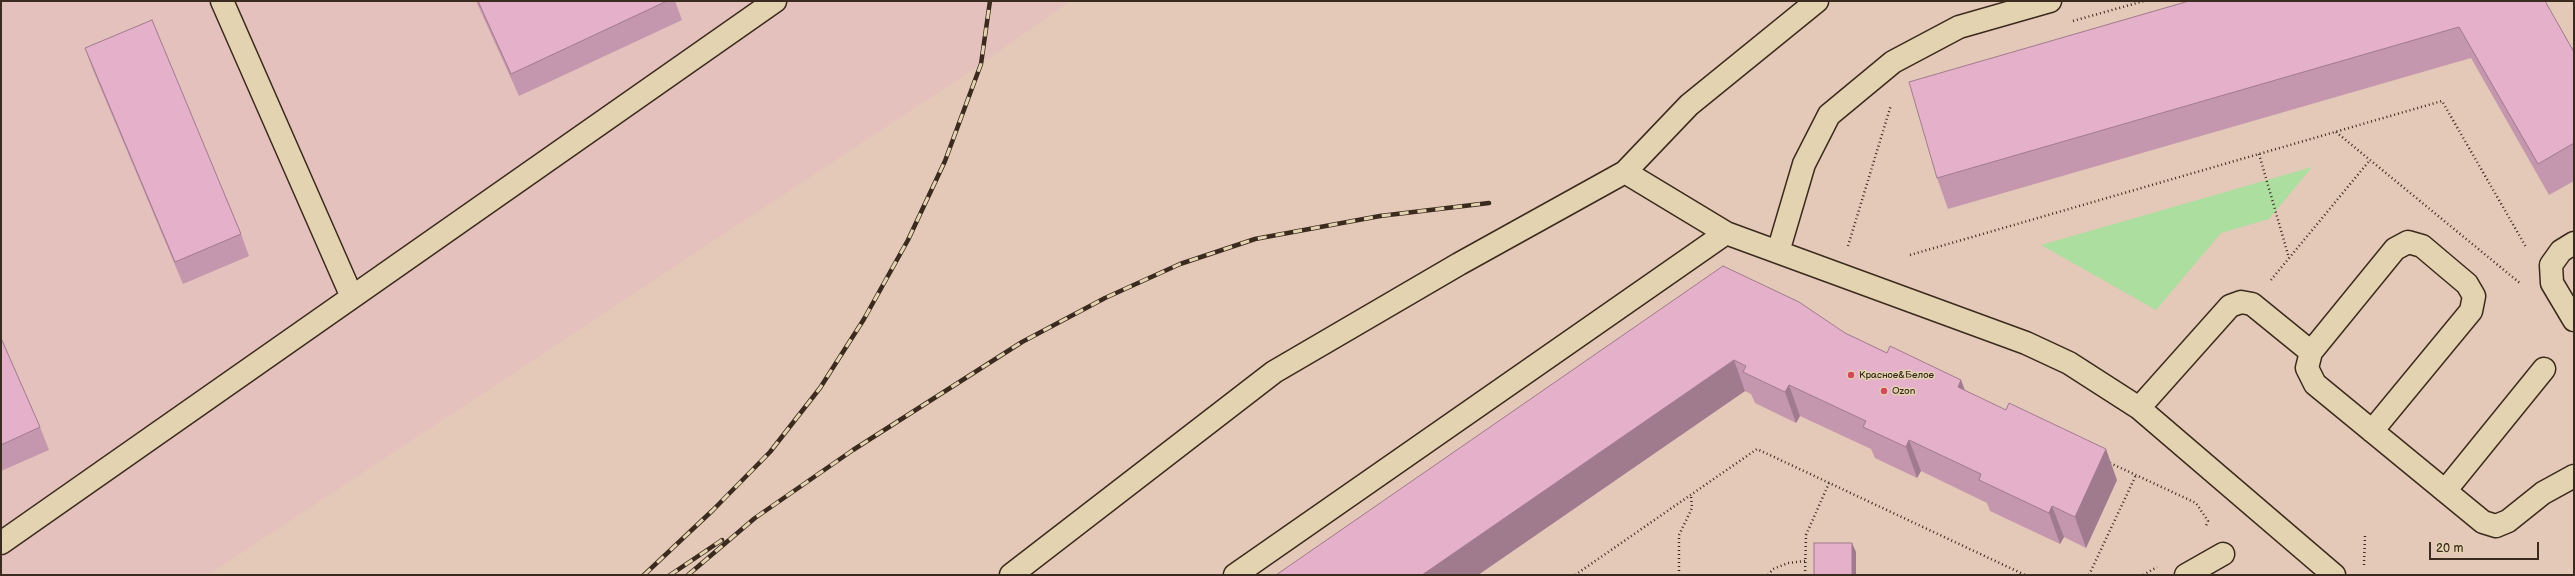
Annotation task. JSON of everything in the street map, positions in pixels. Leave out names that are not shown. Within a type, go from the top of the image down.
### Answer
[{"type":"lane","points":[[222,1],[352,297]]},
{"type":"lane","points":[[1,543],[775,1]]},
{"type":"lane","points":[[1011,575],[1274,372],[1459,264],[1625,172],[1689,105],[1817,1]]},
{"type":"lane","points":[[1778,252],[1804,164],[1829,115],[1893,62],[1959,27],[2050,1]]},
{"type":"lane","points":[[1625,172],[1726,233],[2026,343],[2069,363],[2139,408],[2334,575]]},
{"type":"lane","points":[[1235,575],[1726,233]]},
{"type":"lane","points":[[2372,431],[2471,310],[2474,296],[2467,284],[2422,246],[2408,242],[2395,249],[2311,352],[2307,368],[2315,384],[2372,431],[2445,491],[2483,522],[2496,526],[2508,521],[2543,493],[2574,476]]},
{"type":"lane","points":[[2574,243],[2561,251],[2551,265],[2552,283],[2574,320]]},
{"type":"lane","points":[[2139,408],[2230,306],[2241,302],[2252,304],[2311,352]]},
{"type":"lane","points":[[2445,491],[2544,369]]},
{"type":"lane","points":[[2186,575],[2223,554]]},
{"type":"path","points":[[2068,23],[2144,1]]},
{"type":"path","points":[[1839,274],[1892,101]]},
{"type":"path","points":[[1910,255],[2442,101],[2528,249],[2551,265]]},
{"type":"path","points":[[2336,132],[2524,287]]},
{"type":"path","points":[[2259,154],[2289,258]]},
{"type":"path","points":[[2252,304],[2370,160]]},
{"type":"path","points":[[1575,575],[1757,449],[2025,575]]},
{"type":"path","points":[[2107,461],[2196,503],[2208,521],[2204,532]]},
{"type":"path","points":[[2089,575],[2136,475]]},
{"type":"path","points":[[1804,575],[1806,535],[1829,483]]},
{"type":"path","points":[[1679,575],[1679,535],[1692,508],[1691,494]]},
{"type":"path","points":[[2363,569],[2365,535]]},
{"type":"path","points":[[1768,575],[1773,569],[1788,563],[1805,561]]},
{"type":"path","points":[[2143,575],[2164,563]]},
{"type":"shaded area","points":[[1,1],[1070,1],[981,64],[208,575],[1,575]]},
{"type":"green space","points":[[2312,167],[2269,219],[2221,233],[2156,310],[2041,245]]},
{"type":"building","points":[[478,1],[667,1],[511,74]]},
{"type":"building","points":[[2189,1],[2545,1],[2574,52],[2574,143],[2538,164],[2459,27],[1937,178],[1909,82]]},
{"type":"building","points":[[152,20],[241,234],[175,262],[85,48]]},
{"type":"building","points":[[1723,266],[1799,302],[1845,333],[1887,353],[1890,346],[1961,380],[1958,387],[2006,410],[2009,403],[2106,449],[2075,517],[2052,506],[2049,513],[1979,480],[1981,474],[1909,440],[1906,447],[1863,427],[1866,421],[1789,385],[1785,392],[1743,372],[1746,366],[1734,360],[1422,575],[1276,575]]},
{"type":"building","points":[[1,338],[40,427],[1,445]]},
{"type":"building","points":[[1814,543],[1852,543],[1852,575],[1814,575]]},
{"type":"railway","points":[[644,575],[713,510],[770,452],[820,388],[864,319],[908,240],[945,161],[981,64],[990,1]]},
{"type":"railway","points":[[688,575],[755,518],[853,450],[1022,342],[1105,298],[1180,264],[1255,239],[1380,216],[1489,203]]},
{"type":"railway","points":[[670,575],[722,540]]},
{"type":"place","name":"Красное&Белое","points":[[1851,375]]},
{"type":"place","name":"Ozon","points":[[1884,391]]}]
